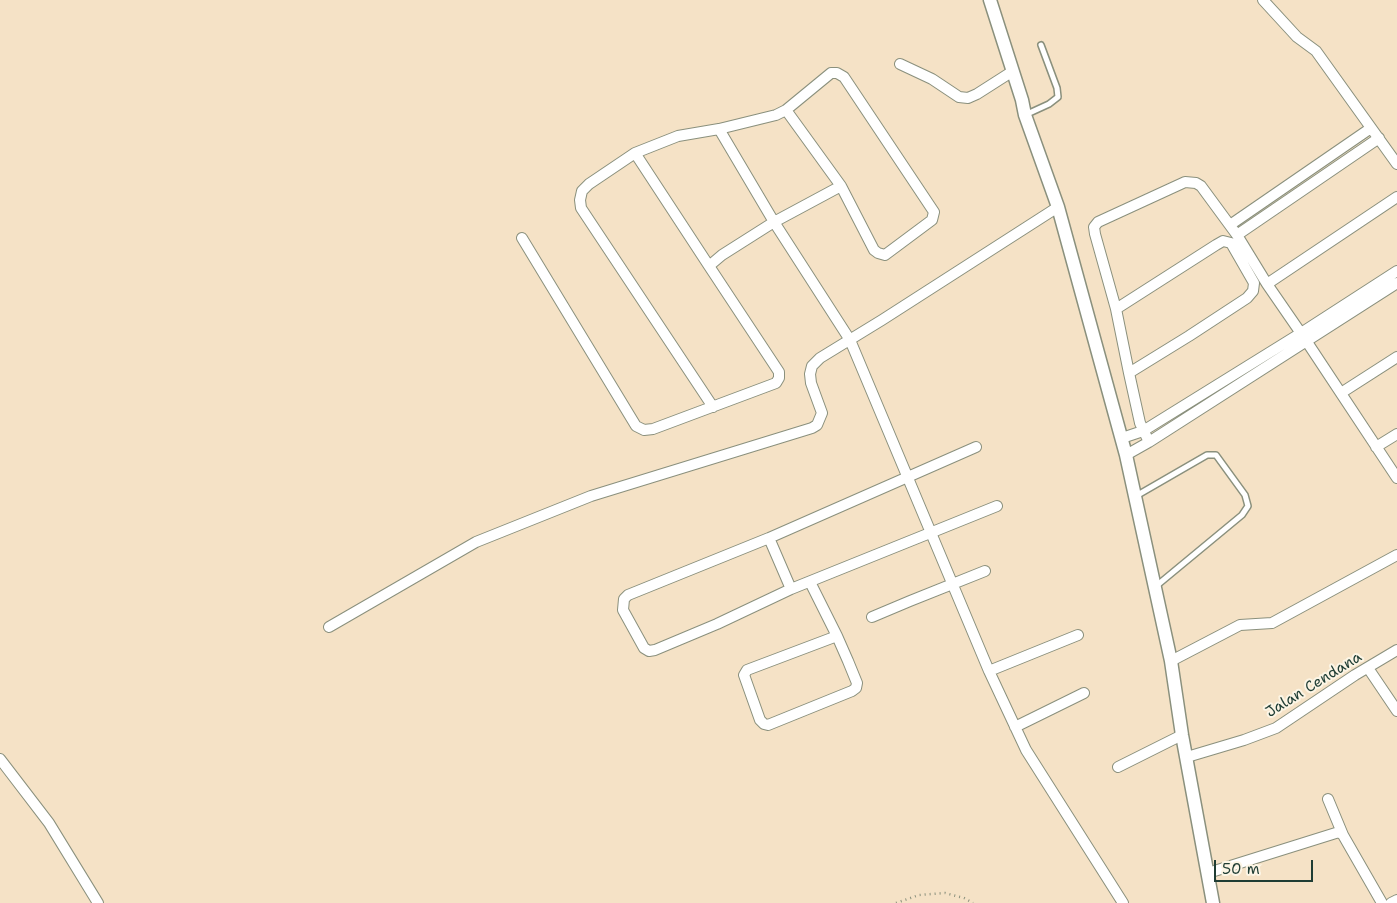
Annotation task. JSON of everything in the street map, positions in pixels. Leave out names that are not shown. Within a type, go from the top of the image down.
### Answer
[{"type":"street","points":[[990,0],[1025,115],[1058,207],[1122,438],[1171,661],[1182,735],[1213,903]]},
{"type":"street","points":[[1263,0],[1297,36],[1316,51],[1397,164]]},
{"type":"street","points":[[900,64],[932,80],[959,97],[968,98],[1013,71]]},
{"type":"street","points":[[713,407],[581,208],[582,191],[589,184],[635,153],[678,136],[719,129],[776,115],[786,110],[831,73],[837,73],[844,77],[934,212],[928,224],[885,254],[881,255],[874,250],[841,186],[786,110]]},
{"type":"street","points":[[1230,225],[1371,128]]},
{"type":"street","points":[[719,129],[774,222],[850,340],[989,671],[1015,727],[1036,768],[1123,903]]},
{"type":"street","points":[[1237,235],[1379,138]]},
{"type":"street","points":[[522,238],[636,426],[644,430],[653,429],[776,384],[779,372],[775,365],[635,153]]},
{"type":"street","points":[[1149,442],[1143,431],[1116,309],[1094,227],[1098,222],[1185,182],[1190,182],[1201,186],[1237,235],[1267,284],[1397,478]]},
{"type":"street","points":[[710,266],[722,255],[774,222],[841,186]]},
{"type":"street","points":[[1267,284],[1397,197]]},
{"type":"street","points":[[329,627],[476,542],[591,496],[812,428],[817,425],[822,414],[811,383],[810,374],[812,366],[820,358],[1058,207]]},
{"type":"street","points":[[1116,309],[1223,241],[1231,243],[1254,283],[1253,291],[1247,298],[1129,372]]},
{"type":"street","points":[[1126,455],[1149,442],[1304,337],[1397,271]]},
{"type":"street","points":[[1122,438],[1143,431],[1397,283]]},
{"type":"street","points":[[1341,393],[1397,357]]},
{"type":"street","points":[[1376,447],[1397,434]]},
{"type":"street","points":[[976,447],[769,538],[628,595],[624,599],[623,610],[644,648],[648,651],[717,624],[791,589],[997,506]]},
{"type":"street","points":[[769,538],[791,589]]},
{"type":"street","points":[[1171,661],[1240,625],[1272,623],[1397,555]]},
{"type":"street","points":[[872,617],[985,571]]},
{"type":"street","points":[[810,582],[837,636],[857,683],[856,688],[768,726],[764,724],[760,720],[744,674],[747,670],[837,636]]},
{"type":"street","points":[[989,671],[1078,636]]},
{"type":"street","name":"Jalan Cendana","points":[[1187,757],[1276,728],[1397,650]]},
{"type":"street","points":[[1368,668],[1397,712]]},
{"type":"street","points":[[1015,727],[1084,694]]},
{"type":"street","points":[[1118,766],[1182,735]]},
{"type":"street","points":[[0,759],[49,822],[98,903]]},
{"type":"street","points":[[1328,799],[1343,835],[1382,903]]},
{"type":"street","points":[[1208,873],[1333,832],[1339,832],[1343,835]]},
{"type":"street","points":[[1391,903],[1397,900]]},
{"type":"lane","points":[[1025,115],[1049,104],[1058,97],[1057,88],[1041,46]]},
{"type":"lane","points":[[1136,496],[1206,455],[1216,456],[1245,495],[1248,506],[1242,516],[1155,587]]},
{"type":"path","points":[[896,903],[919,895],[945,893],[964,898],[973,903]]}]
